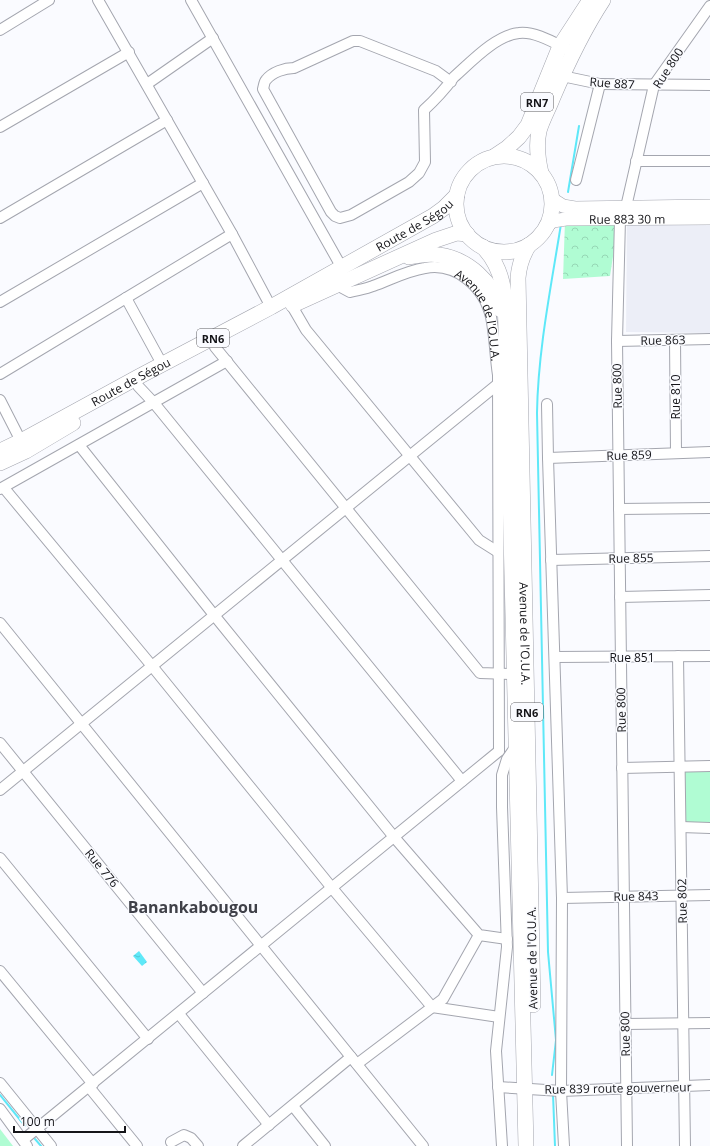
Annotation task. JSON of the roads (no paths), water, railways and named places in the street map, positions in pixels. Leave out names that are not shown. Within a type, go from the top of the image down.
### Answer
[{"type":"highway","name":"RN7","points":[[495,156],[519,137],[528,125],[590,0]]},
{"type":"highway","name":"RN7","points":[[541,174],[538,162],[537,146],[539,131],[562,76],[566,49],[603,0]]},
{"type":"highway","points":[[457,196],[460,184],[470,170],[484,160],[495,156],[508,156],[520,159],[532,165],[541,174],[548,185],[552,199],[551,213],[546,226],[539,237],[529,245],[511,251],[502,251],[483,247],[467,234]]},
{"type":"highway","name":"Route de Ségou","points":[[0,464],[23,446],[162,364],[271,307],[433,216],[457,196]]},
{"type":"highway","name":"Route de Ségou","points":[[457,196],[456,209],[460,222],[467,234]]},
{"type":"highway","name":"Route de Ségou","points":[[0,451],[23,446],[292,306],[384,263],[436,240],[457,233],[467,234]]},
{"type":"highway","name":"Avenue de l'O.U.A.","points":[[526,1146],[530,1089],[518,278],[520,261],[529,245]]},
{"type":"highway","name":"Avenue de l'O.U.A.","points":[[483,247],[495,262],[503,281],[506,330],[501,384],[514,674],[516,746],[512,765],[530,1089],[535,1146]]},
{"type":"highway","name":"RN6","points":[[384,263],[425,254],[452,258],[467,265],[478,273],[491,287],[498,300],[506,330]]},
{"type":"main road","points":[[552,199],[563,206],[623,213],[710,206]]},
{"type":"main road","name":"Rue 883 30 m","points":[[546,226],[553,221],[623,213],[710,218]]},
{"type":"street","points":[[0,30],[49,0]]},
{"type":"street","points":[[98,0],[232,234],[271,307]]},
{"type":"street","points":[[191,0],[342,268]]},
{"type":"street","name":"Rue 800","points":[[627,1146],[617,341],[623,213],[654,85],[710,6]]},
{"type":"street","points":[[450,82],[436,72],[427,68],[360,41],[353,41],[294,68],[288,68],[271,76],[265,80],[263,89],[331,212],[340,218],[351,215],[409,182],[419,173],[425,162],[424,110],[450,82],[495,42],[507,35],[520,32],[535,35],[566,49]]},
{"type":"street","points":[[147,84],[212,38]]},
{"type":"street","points":[[0,127],[129,52]]},
{"type":"street","name":"Rue 887","points":[[562,76],[600,84],[710,85]]},
{"type":"street","points":[[576,180],[600,84]]},
{"type":"street","points":[[0,218],[167,120]]},
{"type":"street","points":[[636,161],[710,161]]},
{"type":"street","points":[[0,302],[203,183]]},
{"type":"street","points":[[0,374],[232,234]]},
{"type":"street","name":"Avenue de l'O.U.A.","points":[[337,285],[350,292],[373,286],[388,279],[426,267],[438,267],[454,271],[464,276],[481,295],[491,316],[501,384],[498,552],[498,750]]},
{"type":"street","points":[[126,298],[162,364]]},
{"type":"street","points":[[292,306],[306,330],[479,540],[498,552]]},
{"type":"street","name":"Rue 863","points":[[617,341],[710,339]]},
{"type":"street","name":"Rue 810","points":[[675,340],[676,453]]},
{"type":"street","points":[[215,347],[480,673],[514,674]]},
{"type":"street","points":[[227,361],[2,488],[152,666],[332,888],[432,1007],[499,1017]]},
{"type":"street","points":[[0,790],[346,507],[501,384]]},
{"type":"street","points":[[138,386],[154,403],[462,781]]},
{"type":"street","points":[[0,400],[23,446]]},
{"type":"street","points":[[547,404],[562,898],[561,1091],[564,1146]]},
{"type":"street","points":[[78,445],[394,837],[479,935],[507,939]]},
{"type":"street","name":"Rue 859","points":[[548,458],[710,452]]},
{"type":"street","points":[[619,509],[710,508]]},
{"type":"street","name":"Rue 855","points":[[552,560],[710,556]]},
{"type":"street","points":[[620,597],[710,595]]},
{"type":"street","points":[[0,623],[423,1146]]},
{"type":"street","name":"Rue 802","points":[[678,656],[685,1146]]},
{"type":"street","name":"Rue 851","points":[[555,657],[710,656]]},
{"type":"street","name":"Rue 776","points":[[0,743],[203,993]]},
{"type":"street","points":[[0,1108],[25,1143],[38,1129],[498,750],[512,765]]},
{"type":"street","name":"Avenue de l'O.U.A.","points":[[502,1146],[496,1051],[506,962],[507,939],[502,775],[512,765]]},
{"type":"street","points":[[622,768],[710,766]]},
{"type":"street","points":[[681,827],[710,828]]},
{"type":"street","points":[[0,858],[148,1039]]},
{"type":"street","name":"Rue 843","points":[[562,898],[710,895]]},
{"type":"street","points":[[243,1146],[293,1106],[354,1061],[443,999],[479,935]]},
{"type":"street","points":[[0,971],[137,1146]]},
{"type":"street","points":[[178,1014],[269,1125]]},
{"type":"street","points":[[625,1024],[710,1023]]},
{"type":"street","points":[[0,1083],[51,1146]]},
{"type":"street","name":"Rue 839 route gouverneur","points":[[498,1087],[561,1091],[710,1086]]},
{"type":"street","points":[[293,1106],[324,1146]]},
{"type":"street","points":[[171,1142],[184,1135],[191,1138],[198,1146]]},
{"type":"water","points":[[139,951],[147,962],[142,966],[133,956]]},
{"type":"waterway","points":[[568,192],[579,126]]},
{"type":"waterway","points":[[552,1075],[556,1040],[548,952],[537,413],[542,342],[561,224]]},
{"type":"waterway","points":[[553,1094],[555,1146]]},
{"type":"waterway","points":[[0,1095],[25,1126]]},
{"type":"waterway","points":[[35,1139],[41,1146]]},
{"type":"district","name":"Banankabougou","points":[[193,907]]}]
